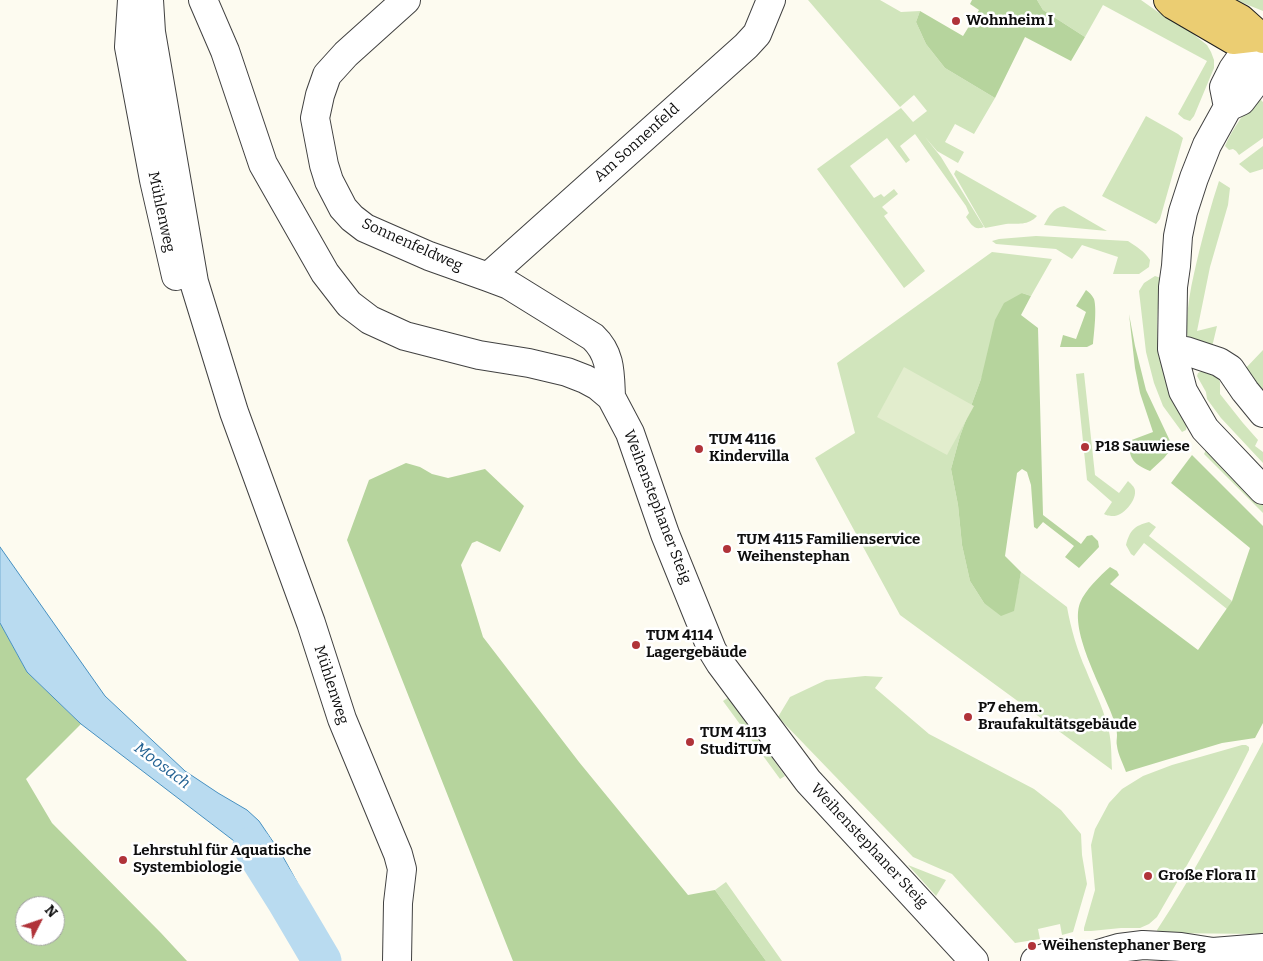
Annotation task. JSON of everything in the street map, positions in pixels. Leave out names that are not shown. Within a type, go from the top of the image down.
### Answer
[{"type":"main road","points":[[1168,0],[1180,10],[1234,40],[1260,43]]},
{"type":"main road","points":[[1206,0],[1241,19],[1260,43]]},
{"type":"street","name":"Mühlenweg","points":[[132,0],[129,47],[154,180],[173,266],[190,330],[210,381],[221,398],[234,412]]},
{"type":"street","name":"Mühlenweg","points":[[149,0],[151,32],[194,282],[234,412],[311,623],[342,719],[398,854],[402,869],[398,903],[397,961]]},
{"type":"street","name":"Weihenstephaner Steig","points":[[203,0],[225,51],[263,164],[325,273],[349,304],[370,320],[405,336],[479,355],[530,363],[567,372],[598,386],[611,397],[630,432],[664,534],[712,650],[720,663],[808,781],[974,961]]},
{"type":"street","name":"Sonnenfeldweg","points":[[406,0],[346,54],[327,75],[315,118],[329,181],[343,208],[365,228],[429,256],[509,285],[593,337],[600,344],[609,367],[611,397]]},
{"type":"street","name":"Am Sonnenfeld","points":[[488,277],[746,46],[757,34],[771,0]]},
{"type":"street","points":[[1260,43],[1263,72],[1241,100],[1228,107],[1207,144],[1183,212],[1178,236],[1173,287],[1172,349],[1183,391],[1205,429],[1263,490]]},
{"type":"street","points":[[1172,349],[1186,351],[1219,362],[1230,369],[1263,413]]},
{"type":"street","points":[[1035,961],[1059,953],[1078,961],[1119,948],[1144,945],[1181,947],[1213,952],[1263,948]]},
{"type":"green space","points":[[808,0],[880,0],[901,12],[920,11],[916,22],[926,44],[945,68],[995,98],[974,134],[955,124],[945,142],[964,152],[958,163],[937,151],[925,137],[941,157],[984,227],[978,228],[973,226],[966,217],[969,213],[966,206],[915,134],[900,146],[910,160],[906,163],[887,138],[850,166],[874,198],[881,194],[884,197],[894,189],[898,194],[882,207],[888,213],[884,216],[925,271],[904,288],[817,169],[901,108],[913,122],[927,111],[914,95],[900,107]]},
{"type":"green space","points":[[972,0],[1037,0],[1043,10],[1085,37],[1071,61],[1025,37],[995,98],[945,68],[926,44],[916,22],[920,11],[963,36],[979,10],[970,4]]},
{"type":"green space","points":[[1037,0],[1141,0],[1183,26],[1207,45],[1214,60],[1214,68],[1194,116],[1190,121],[1178,114],[1207,61],[1103,5],[1085,37],[1043,10]]},
{"type":"green space","points":[[1236,0],[1263,0],[1263,11]]},
{"type":"green space","points":[[1257,96],[1263,102],[1263,138],[1239,155],[1233,149],[1229,150],[1225,146],[1235,126]]},
{"type":"green space","points":[[1146,116],[1183,138],[1160,219],[1156,224],[1102,196]]},
{"type":"green space","points":[[1263,146],[1263,169],[1250,173],[1239,164]]},
{"type":"green space","points":[[956,170],[1037,216],[1026,223],[985,228],[954,174]]},
{"type":"green space","points":[[1219,181],[1230,188],[1228,205],[1210,267],[1197,331],[1217,326],[1212,347],[1188,344],[1187,321],[1189,298],[1196,263]]},
{"type":"green space","points":[[1064,206],[1107,231],[1044,225],[1054,211]]},
{"type":"green space","points":[[1036,236],[1128,241],[1148,257],[1150,260],[1149,267],[1139,274],[1113,274],[1118,257],[1082,245],[1072,259],[1056,249],[996,244],[992,241]]},
{"type":"green space","points":[[992,252],[1052,259],[1031,296],[1022,293],[981,379],[960,436],[951,469],[958,505],[962,545],[970,581],[984,603],[1013,611],[1021,572],[1067,607],[1077,647],[1103,710],[1109,730],[1112,770],[900,615],[815,458],[855,433],[837,363]]},
{"type":"green space","points":[[1155,276],[1161,278],[1157,327],[1159,355],[1167,382],[1187,424],[1186,430],[1182,432],[1163,406],[1154,383],[1146,352],[1139,291],[1144,283]]},
{"type":"green space","points":[[1086,290],[1092,296],[1095,303],[1093,344],[1087,347],[1060,347],[1063,335],[1076,339],[1086,312],[1076,306]]},
{"type":"green space","points":[[1022,293],[1031,296],[1021,315],[1038,328],[1043,515],[1081,544],[1087,536],[1092,535],[1098,541],[1099,547],[1079,568],[1065,557],[1074,546],[1043,522],[1037,529],[1034,527],[1031,485],[1027,472],[1022,469],[1017,473],[1005,556],[1021,572],[1014,611],[1001,616],[984,603],[970,581],[962,545],[958,505],[951,469],[960,436],[981,379],[995,320],[1004,303]]},
{"type":"green space","points":[[1129,314],[1146,390],[1172,448],[1150,471],[1136,463],[1131,457],[1129,447],[1129,441],[1153,432],[1140,393],[1135,368]]},
{"type":"green space","points":[[1263,350],[1263,399],[1244,370]]},
{"type":"green space","points":[[904,367],[974,406],[947,455],[877,417]]},
{"type":"green space","points":[[1202,371],[1217,376],[1220,382],[1220,394],[1258,440],[1255,446],[1263,452],[1263,463],[1221,418],[1207,399],[1206,392],[1197,376]]},
{"type":"green space","points":[[1084,373],[1095,475],[1119,493],[1128,481],[1135,490],[1131,504],[1116,516],[1104,514],[1112,502],[1087,480],[1076,374]]},
{"type":"green space","points":[[1207,448],[1263,503],[1263,513],[1204,454]]},
{"type":"green space","points":[[1192,455],[1263,526],[1263,723],[1255,738],[1222,743],[1126,772],[1119,756],[1114,720],[1083,645],[1078,615],[1080,603],[1089,588],[1110,567],[1117,571],[1119,575],[1110,584],[1198,650],[1232,601],[1250,548],[1171,483]]},
{"type":"green space","points":[[406,463],[420,467],[432,474],[448,478],[485,469],[524,506],[500,552],[477,541],[472,543],[461,565],[483,637],[579,762],[688,895],[715,890],[766,961],[513,961],[347,540],[369,480]]},
{"type":"green space","points":[[1149,522],[1156,527],[1149,536],[1232,601],[1227,609],[1144,543],[1134,556],[1131,554],[1126,545],[1131,532],[1136,527]]},
{"type":"green space","points":[[0,623],[27,672],[81,724],[26,779],[52,823],[187,961],[0,961]]},
{"type":"green space","points":[[865,676],[883,677],[875,688],[929,734],[1034,789],[1061,810],[1081,834],[1082,855],[1087,884],[1073,932],[1062,935],[1060,924],[1038,929],[1040,939],[1015,943],[952,874],[913,857],[778,717],[790,697],[826,680]]},
{"type":"green space","points":[[729,697],[785,776],[780,779],[723,701]]},
{"type":"green space","points":[[1263,742],[1263,934],[1158,933],[1157,930],[1199,861]]},
{"type":"green space","points":[[1242,745],[1249,747],[1249,750],[1193,855],[1157,917],[1149,924],[1140,928],[1084,931],[1095,890],[1091,845],[1095,829],[1109,803],[1122,789],[1143,776],[1172,765]]},
{"type":"green space","points":[[908,865],[946,880],[936,896]]},
{"type":"green space","points":[[726,882],[782,961],[766,961],[715,890]]},
{"type":"water","points":[[0,547],[105,696],[185,771],[247,810],[259,821],[282,855],[297,882],[274,894],[238,844],[81,724],[27,672],[0,623]]},
{"type":"water","points":[[286,900],[322,931],[340,961],[303,961],[283,919]]},
{"type":"waterway","name":"Moosach","points":[[252,846],[322,961]]},
{"type":"place","name":"Wohnheim I","points":[[956,21]]},
{"type":"place","name":"P18 Sauwiese","points":[[1085,447]]},
{"type":"place","name":"TUM 4116 Kindervilla","points":[[699,449]]},
{"type":"place","name":"TUM 4115 Familienservice Weihenstephan","points":[[727,549]]},
{"type":"place","name":"TUM 4114 Lagergebäude","points":[[636,645]]},
{"type":"place","name":"P7 ehem. Braufakultätsgebäude","points":[[968,717]]},
{"type":"place","name":"TUM 4113 StudiTUM","points":[[690,742]]},
{"type":"place","name":"Lehrstuhl für Aquatische Systembiologie","points":[[123,860]]},
{"type":"place","name":"Große Flora II","points":[[1148,876]]},
{"type":"place","name":"Weihenstephaner Berg","points":[[1032,946]]}]
